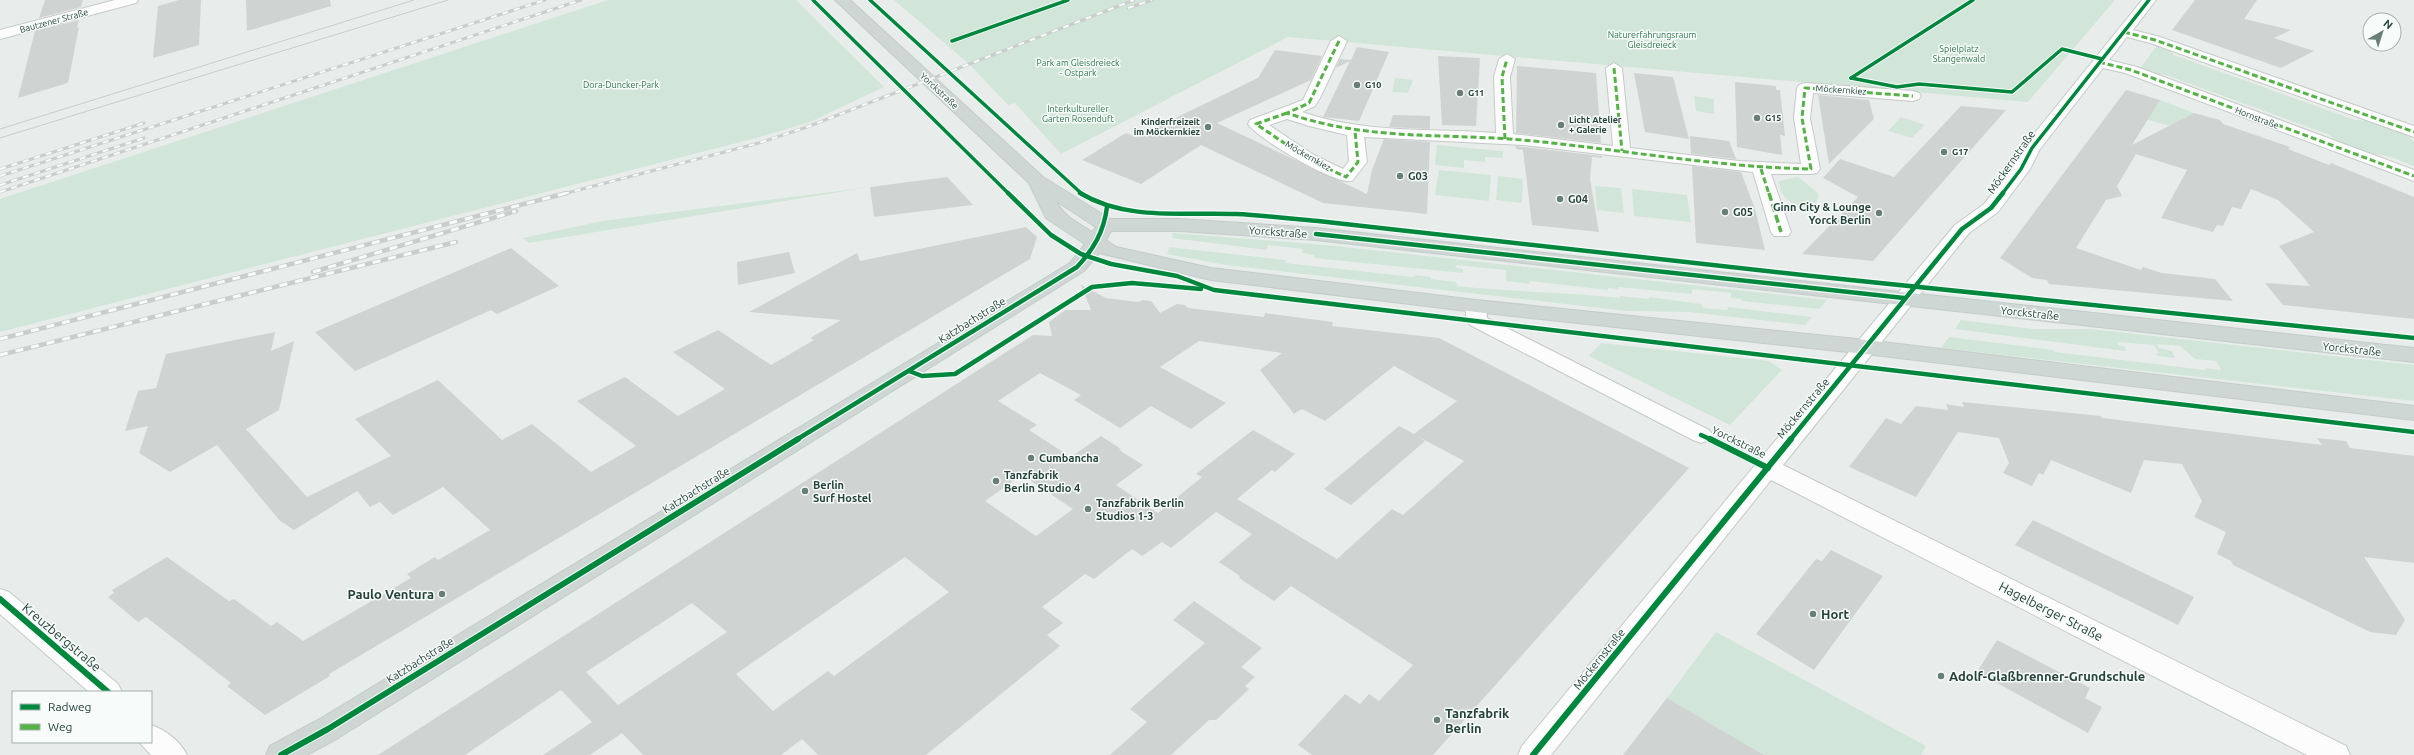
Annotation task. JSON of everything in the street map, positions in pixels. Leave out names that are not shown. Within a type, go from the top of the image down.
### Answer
[{"type":"main road","name":"Yorckstraße","points":[[842,0],[1037,180],[1106,225],[1179,225],[1316,234],[1904,298],[2414,356]]},
{"type":"main road","name":"Yorckstraße","points":[[1037,180],[1053,214],[1096,243],[1110,250],[1211,274],[1476,306],[1866,347],[2414,413]]},
{"type":"main road","name":"Katzbachstraße","points":[[281,755],[328,729],[1077,267],[1087,257],[1106,225]]},
{"type":"street","name":"Bautzener Straße","points":[[0,35],[127,0]]},
{"type":"street","name":"Möckernstraße","points":[[1533,755],[1768,468],[1904,298],[1962,229],[1991,208],[2021,169],[2032,148],[2149,0]]},
{"type":"street","points":[[2124,32],[2155,40],[2414,132]]},
{"type":"street","name":"Möckernkiez","points":[[1339,41],[1312,98],[1308,103],[1287,114],[1256,124],[1308,159],[1346,177],[1358,162],[1355,131]]},
{"type":"street","points":[[1505,139],[1502,76],[1507,59]]},
{"type":"street","name":"Hornstraße","points":[[2099,62],[2131,70],[2414,176]]},
{"type":"street","points":[[1614,68],[1622,151]]},
{"type":"street","name":"Möckernkiez","points":[[1287,114],[1314,124],[1355,131],[1505,139],[1622,151],[1761,169],[1811,169],[1802,118],[1805,88],[1913,96]]},
{"type":"street","points":[[1761,169],[1781,232]]},
{"type":"street","name":"Yorckstraße","points":[[1476,306],[1477,321],[1701,435]]},
{"type":"street","name":"Hagelberger Straße","points":[[1768,468],[2335,755]]},
{"type":"street","name":"Kreuzbergstraße","points":[[0,599],[107,691]]},
{"type":"street","points":[[152,737],[172,755]]},
{"type":"green space","name":"Dora-Duncker-Park","points":[[608,0],[796,0],[884,87],[810,122],[756,138],[0,332],[0,199]]},
{"type":"green space","name":"Park am Gleisdreieck - Ostpark","points":[[894,0],[2115,0],[2028,102],[1288,37],[1061,154],[1015,103],[1008,105],[969,64]]},
{"type":"green space","points":[[2158,44],[2167,47],[2174,55],[2355,120],[2379,122],[2401,130],[2414,141],[2414,166],[2387,156],[2350,150],[2337,142],[2330,135],[2166,75],[2138,71]]},
{"type":"green space","points":[[1395,78],[1413,80],[1408,93],[1392,92]]},
{"type":"green space","points":[[1694,96],[1714,99],[1714,114],[1696,111]]},
{"type":"green space","points":[[2160,100],[2194,113],[2184,118],[2177,128],[2138,117],[2156,105]]},
{"type":"green space","points":[[1901,117],[1925,125],[1912,138],[1888,131]]},
{"type":"green space","points":[[1437,145],[1503,151],[1503,158],[1485,157],[1485,162],[1464,160],[1464,168],[1435,165]]},
{"type":"green space","points":[[1439,170],[1491,175],[1489,201],[1435,195]]},
{"type":"green space","points":[[1498,176],[1523,179],[1522,203],[1496,200]]},
{"type":"green space","points":[[1798,177],[1819,194],[1814,210],[1790,202],[1786,199],[1780,188],[1779,181]]},
{"type":"green space","points":[[1595,186],[1621,188],[1624,213],[1597,210]]},
{"type":"green space","points":[[870,187],[529,243],[523,238],[602,221]]},
{"type":"green space","points":[[1632,189],[1687,195],[1691,222],[1634,216]]},
{"type":"green space","points":[[1173,233],[1326,245],[1827,300],[1819,309],[1742,301],[1742,299],[1731,298],[1731,293],[1692,289],[1692,294],[1618,287],[1618,289],[1608,288],[1608,290],[1530,281],[1529,284],[1506,281],[1506,270],[1456,265],[1456,268],[1463,269],[1463,273],[1314,258],[1314,255],[1302,253],[1303,249],[1268,245],[1267,250],[1172,238]]},
{"type":"green space","points":[[1169,247],[1286,260],[1285,263],[1414,277],[1415,275],[1431,277],[1431,279],[1456,282],[1457,286],[1620,298],[1620,296],[1649,299],[1649,297],[1701,304],[1703,308],[1727,310],[1728,307],[1812,317],[1805,325],[1689,312],[1627,311],[1226,265],[1167,254]]},
{"type":"green space","points":[[1961,320],[2033,329],[2091,329],[2414,365],[2414,401],[1941,348],[1949,337],[2054,350],[2055,352],[2205,370],[2205,368],[2221,370],[2216,361],[2195,359],[2180,346],[2157,344],[2159,348],[2172,351],[2175,358],[2158,356],[2155,353],[2159,353],[2154,345],[2117,342],[2119,346],[2124,346],[2126,351],[1955,329]]},
{"type":"green space","points":[[1601,343],[1769,361],[1782,370],[1730,425],[1589,356]]},
{"type":"green space","points":[[1716,632],[1926,746],[1921,755],[1764,755],[1667,698]]},
{"type":"building","points":[[45,0],[83,0],[81,7],[39,18]]},
{"type":"building","points":[[179,0],[201,0],[199,45],[153,58],[158,6]]},
{"type":"building","points":[[246,0],[330,0],[331,6],[247,31]]},
{"type":"building","points":[[2195,0],[2257,0],[2244,19],[2291,30],[2274,38],[2314,51],[2281,68],[2172,30]]},
{"type":"building","points":[[79,20],[77,28],[79,27],[68,83],[18,98],[35,31]]},
{"type":"building","name":"G10","points":[[1357,47],[1389,52],[1359,121],[1323,117],[1350,61],[1336,68],[1340,59],[1351,60]]},
{"type":"building","points":[[1275,50],[1322,56],[1311,80],[1217,123],[1367,194],[1372,170],[1384,139],[1430,142],[1427,214],[1323,203],[1201,145],[1141,184],[1082,160],[1126,133],[1136,137],[1258,78]]},
{"type":"building","name":"G11","points":[[1438,56],[1480,58],[1476,126],[1442,125]]},
{"type":"building","points":[[1517,66],[1596,73],[1601,143],[1516,133]]},
{"type":"building","points":[[1634,73],[1673,77],[1689,139],[1645,132]]},
{"type":"building","name":"G15","points":[[1735,82],[1776,86],[1776,90],[1780,90],[1785,136],[1780,135],[1782,155],[1737,147]]},
{"type":"building","points":[[2126,90],[2160,100],[2132,145],[2194,113],[2220,120],[2223,124],[2290,147],[2288,149],[2329,165],[2331,163],[2414,197],[2414,319],[2283,305],[2265,283],[2310,286],[2279,246],[2314,232],[2278,200],[2251,189],[2241,209],[2232,207],[2223,226],[2217,225],[2213,232],[2161,218],[2187,170],[2136,154],[2117,186],[2122,196],[2106,200],[2076,248],[2141,270],[2143,267],[2162,273],[2215,279],[2233,301],[2049,284],[2047,280],[2032,278],[2000,258]]},
{"type":"building","points":[[1818,95],[1869,100],[1874,119],[1829,164]]},
{"type":"building","points":[[1961,106],[2006,110],[1873,261],[1802,254],[1858,197],[1823,178],[1840,159],[1894,177]]},
{"type":"building","points":[[1393,115],[1430,116],[1430,129],[1389,127]]},
{"type":"building","points":[[1690,136],[1729,141],[1736,159],[1691,154]]},
{"type":"building","name":"G04","points":[[1516,146],[1602,156],[1602,158],[1592,157],[1590,179],[1599,232],[1532,225],[1523,150],[1516,149]]},
{"type":"building","name":"G05","points":[[1692,166],[1741,172],[1755,209],[1765,250],[1696,243]]},
{"type":"building","points":[[947,177],[973,205],[874,217],[870,187]]},
{"type":"building","points":[[1026,227],[1037,237],[1030,259],[329,674],[330,676],[265,715],[227,686],[231,683],[146,617],[138,622],[108,597],[114,593],[112,590],[167,557],[229,601],[234,599],[271,626],[277,622],[303,641],[411,578],[407,574],[435,557],[438,560],[490,530],[443,487],[393,515],[380,502],[370,507],[357,491],[294,530],[280,521],[217,445],[170,472],[139,453],[148,426],[125,431],[138,391],[156,388],[166,354],[275,332],[271,351],[294,341],[279,410],[246,429],[307,497],[391,456],[355,419],[438,380],[502,440],[532,424],[591,472],[636,446],[577,401],[625,377],[678,416],[725,389],[673,352],[718,330],[771,365],[814,340],[810,338],[841,320],[749,312],[857,253],[860,261]]},
{"type":"building","points":[[511,248],[559,286],[497,314],[491,310],[355,371],[315,332]]},
{"type":"building","points":[[789,252],[795,273],[738,285],[737,262]]},
{"type":"building","points":[[1081,285],[1106,298],[1138,302],[1143,300],[1151,301],[1160,313],[1177,304],[1185,305],[1188,308],[1264,317],[1265,313],[1333,322],[1332,326],[1439,338],[1689,468],[1433,755],[1312,755],[1298,745],[1345,694],[1360,704],[1369,694],[1379,701],[1413,665],[1291,586],[1274,601],[1239,578],[1240,576],[1219,562],[1252,534],[1216,512],[1171,548],[1162,542],[1142,556],[1132,549],[1094,579],[1085,574],[1042,607],[1063,623],[1047,635],[1060,646],[926,755],[818,755],[802,739],[781,755],[643,755],[622,733],[590,755],[543,755],[592,722],[561,690],[465,755],[378,755],[1033,335],[1052,336],[1049,322],[1061,313],[1066,310],[1091,310]],"holes":[[[1199,341],[1282,353],[1260,370],[1294,414],[1302,409],[1325,421],[1394,366],[1457,401],[1414,434],[1399,426],[1324,489],[1351,505],[1425,441],[1417,436],[1464,461],[1403,515],[1392,509],[1337,559],[1237,499],[1272,470],[1275,472],[1295,454],[1253,430],[1196,474],[1202,477],[1158,513],[1116,485],[1143,465],[1119,450],[1121,449],[1101,436],[1071,457],[1029,430],[1037,425],[998,401],[1040,373],[1081,395],[1074,400],[1120,428],[1151,406],[1191,429],[1226,403],[1160,367]],[[1022,475],[1073,509],[1036,536],[985,501]],[[905,557],[949,592],[834,676],[828,671],[773,711],[736,674]],[[692,603],[727,632],[618,705],[586,672]]]},
{"type":"building","points":[[1962,402],[2101,416],[2102,418],[2322,445],[2317,438],[2346,441],[2350,448],[2414,456],[2414,563],[2364,557],[2405,620],[2396,635],[2370,632],[2233,565],[2231,561],[2217,554],[2226,532],[2194,517],[2202,501],[2182,464],[2144,460],[2131,493],[2051,460],[2043,475],[2039,473],[2032,486],[2003,473],[2009,463],[1999,438],[1958,432],[1916,497],[1849,467],[1886,418],[1901,424],[1916,406],[1948,410],[1946,404],[1964,407]]},
{"type":"building","points":[[2033,520],[2194,597],[2178,625],[2015,545]]},
{"type":"building","name":"Hort","points":[[1831,550],[1883,576],[1814,670],[1756,634],[1816,559],[1822,561]]},
{"type":"building","points":[[1194,601],[1262,648],[1241,667],[1255,677],[1245,686],[1249,689],[1216,720],[1209,720],[1171,755],[1110,755],[1147,722],[1130,709],[1205,643],[1173,620]]},
{"type":"building","points":[[1997,640],[2090,688],[2085,698],[2102,707],[2088,733],[1977,672]]},
{"type":"building","points":[[1667,698],[1764,755],[1623,755]]},
{"type":"tram line","points":[[0,129],[414,0]]},
{"type":"tram line","points":[[0,138],[448,0]]},
{"type":"railway","points":[[0,176],[545,0]]},
{"type":"railway","points":[[0,192],[581,0]]},
{"type":"railway","points":[[563,194],[759,143],[807,127],[1134,0]]},
{"type":"railway","points":[[1128,8],[1152,0]]},
{"type":"railway","points":[[0,169],[144,123]]},
{"type":"railway","points":[[0,185],[144,138]]},
{"type":"railway","points":[[0,339],[567,193]]},
{"type":"railway","points":[[313,272],[516,211]]},
{"type":"railway","points":[[0,355],[456,242]]},
{"type":"marked path","points":[[2124,32],[2155,40],[2414,132]]},
{"type":"marked path","points":[[1339,41],[1309,103],[1287,113],[1315,123],[1373,133],[1523,140],[1703,163],[1811,169],[1802,118],[1805,88],[1913,96]]},
{"type":"marked path","points":[[1505,139],[1502,77],[1507,59]]},
{"type":"marked path","points":[[2099,62],[2131,70],[2414,176]]},
{"type":"marked path","points":[[1614,68],[1622,151]]},
{"type":"marked path","points":[[1287,113],[1256,124],[1308,159],[1346,177],[1358,162],[1355,131]]},
{"type":"marked path","points":[[1761,169],[1781,232]]},
{"type":"cycle path","points":[[813,0],[1051,235],[1066,246],[1096,260],[1177,276],[1214,290],[2414,432]]},
{"type":"cycle path","points":[[870,0],[1079,192],[1094,201],[1112,207],[1154,213],[1237,214],[1318,221],[1812,276],[2082,302],[2414,338]]},
{"type":"cycle path","points":[[952,41],[1068,0]]},
{"type":"cycle path","points":[[1851,78],[1973,0]]},
{"type":"cycle path","points":[[1533,755],[1866,347],[1904,298],[1962,229],[1991,208],[2021,169],[2032,148],[2149,0]]},
{"type":"cycle path","points":[[1851,78],[1868,80],[1897,87],[1919,84],[2012,92],[2062,49],[2102,59]]},
{"type":"cycle path","points":[[281,755],[328,729],[1077,267],[1089,254],[1098,240],[1104,224],[1107,207]]},
{"type":"cycle path","points":[[1316,234],[1904,298]]},
{"type":"cycle path","points":[[909,371],[922,376],[955,374],[1092,287],[1105,284],[1132,283],[1201,289]]},
{"type":"cycle path","points":[[1701,435],[1768,468]]},
{"type":"cycle path","points":[[0,599],[107,691]]},
{"type":"place","name":"G10","points":[[1357,85]]},
{"type":"place","name":"G11","points":[[1460,93]]},
{"type":"place","name":"G15","points":[[1757,118]]},
{"type":"place","name":"Licht Atelier + Galerie","points":[[1561,125]]},
{"type":"place","name":"Kinderfreizeit im Möckernkiez","points":[[1208,127]]},
{"type":"place","name":"G17","points":[[1944,152]]},
{"type":"place","name":"G03","points":[[1400,176]]},
{"type":"place","name":"G04","points":[[1560,199]]},
{"type":"place","name":"G05","points":[[1725,212]]},
{"type":"place","name":"Ginn City & Lounge Yorck Berlin","points":[[1879,213]]},
{"type":"place","name":"Cumbancha","points":[[1031,458]]},
{"type":"place","name":"Tanzfabrik Berlin Studio 4","points":[[996,481]]},
{"type":"place","name":"Berlin Surf Hostel","points":[[805,491]]},
{"type":"place","name":"Tanzfabrik Berlin Studios 1-3","points":[[1088,509]]},
{"type":"place","name":"Paulo Ventura","points":[[442,594]]},
{"type":"place","name":"Hort","points":[[1813,614]]},
{"type":"place","name":"Adolf-Glaßbrenner-Grundschule","points":[[1941,676]]},
{"type":"place","name":"Tanzfabrik Berlin","points":[[1437,720]]},
{"type":"park label","name":"Naturerfahrungsraum Gleisdreieck","points":[[1652,40]]},
{"type":"park label","name":"Spielplatz Stangenwald","points":[[1959,54]]},
{"type":"park label","name":"Interkultureller Garten Rosenduft","points":[[1078,114]]}]
